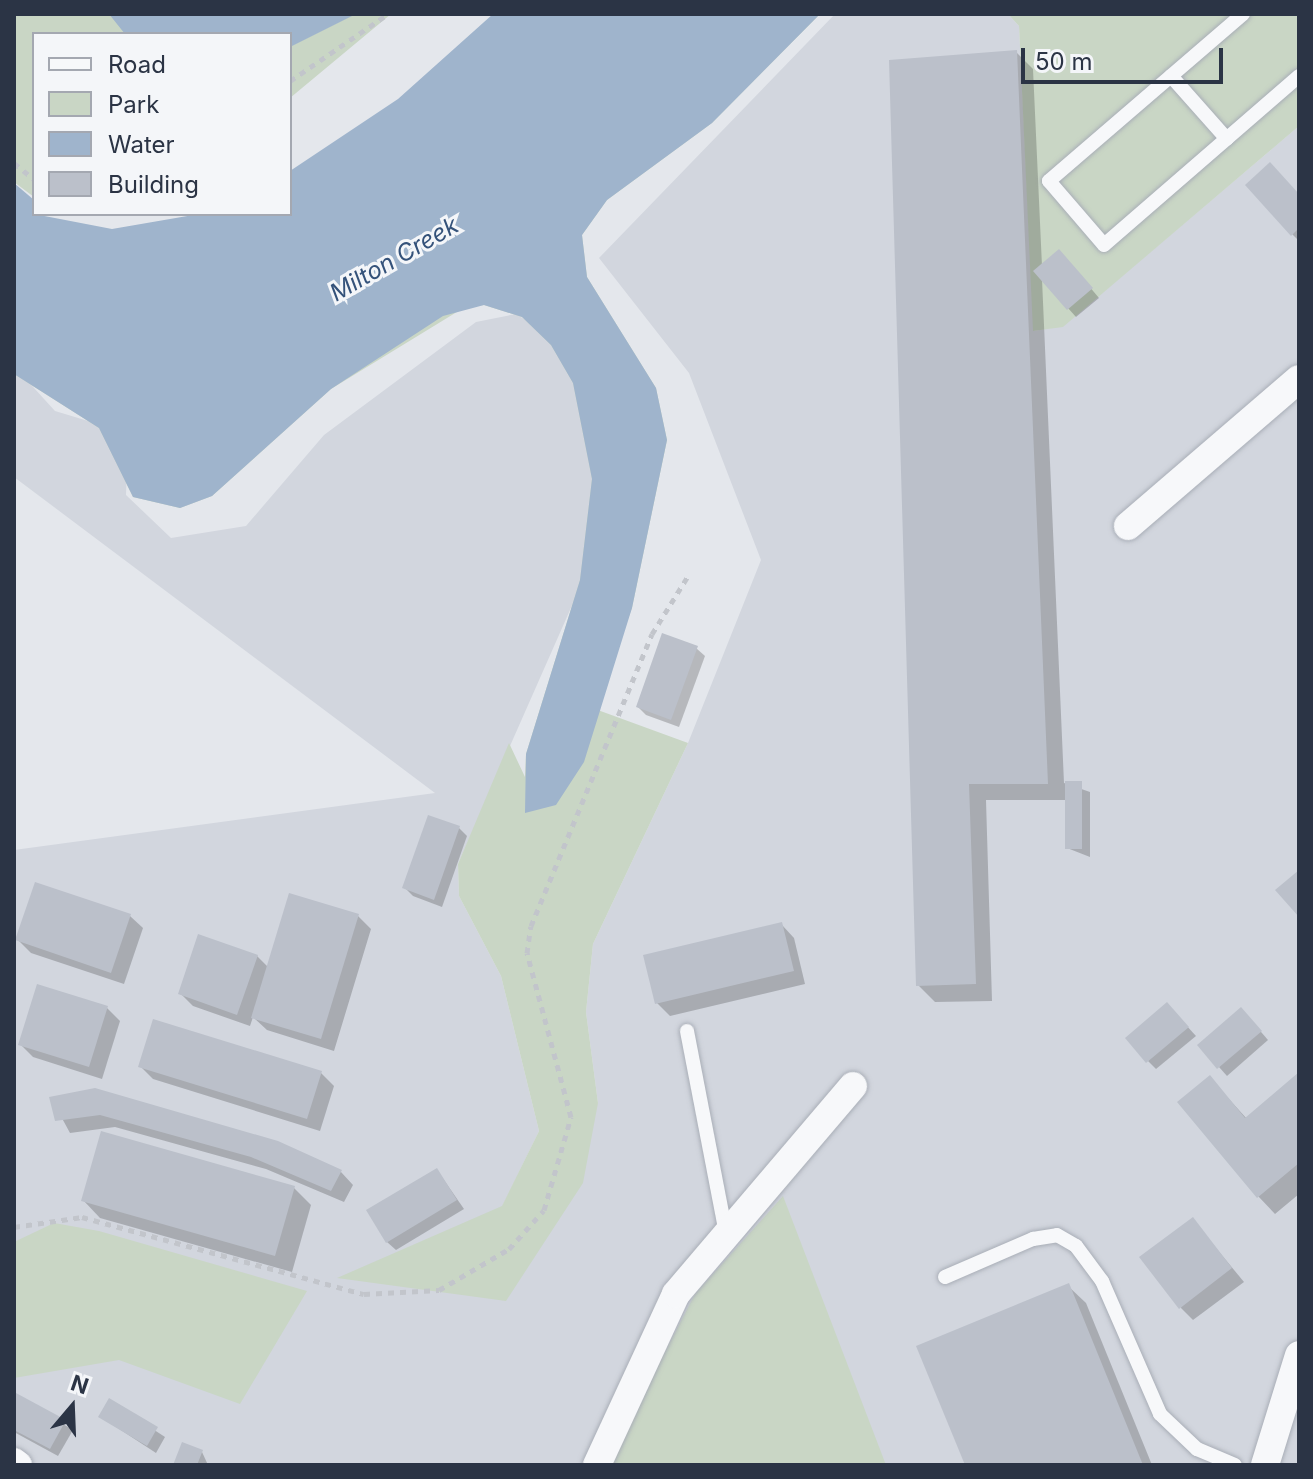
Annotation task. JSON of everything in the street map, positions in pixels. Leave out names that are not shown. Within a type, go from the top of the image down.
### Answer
[{"type":"street","points":[[1128,526],[1299,379]]},
{"type":"street","points":[[597,1465],[676,1294],[853,1086]]},
{"type":"street","points":[[1265,1465],[1299,1355]]},
{"type":"lane","points":[[1243,14],[1049,181],[1104,245],[1299,76]]},
{"type":"lane","points":[[1171,76],[1227,139]]},
{"type":"lane","points":[[687,1031],[726,1235]]},
{"type":"lane","points":[[945,1277],[1033,1239],[1057,1235],[1076,1246],[1102,1281],[1160,1414],[1197,1449],[1235,1465]]},
{"type":"path","points":[[292,80],[388,14]]},
{"type":"path","points":[[14,163],[32,177]]},
{"type":"path","points":[[14,1227],[82,1217],[364,1294],[439,1290],[509,1249],[544,1210],[571,1117],[527,953],[531,926],[652,634],[688,576]]},
{"type":"shaded area","points":[[835,14],[1008,14],[1019,26],[1034,331],[1063,326],[1299,126],[1299,1465],[14,1465],[14,850],[435,793],[14,477],[14,366],[55,411],[128,433],[126,495],[171,538],[246,526],[324,435],[476,322],[516,314],[573,349],[608,393],[600,542],[458,864],[459,896],[501,976],[539,1131],[503,1205],[598,1103],[586,1012],[593,944],[688,743],[761,560],[689,373],[599,258]]},
{"type":"green space","points":[[14,14],[391,14],[292,96],[292,32],[32,32],[32,196],[14,182]]},
{"type":"green space","points":[[820,14],[712,123],[607,200],[582,235],[587,277],[656,388],[667,440],[632,608],[595,709],[688,743],[593,944],[586,1012],[598,1103],[583,1183],[506,1301],[337,1278],[502,1206],[539,1131],[501,976],[459,896],[458,864],[509,743],[525,777],[526,754],[580,580],[592,479],[573,383],[551,345],[522,317],[484,305],[465,307],[331,389],[212,496],[180,508],[133,497],[99,428],[14,374]]},
{"type":"green space","points":[[1008,14],[1299,14],[1299,126],[1063,327],[1033,331],[1019,26]]},
{"type":"green space","points":[[783,1196],[886,1465],[606,1465],[695,1294]]},
{"type":"green space","points":[[54,1223],[99,1231],[307,1291],[240,1404],[119,1360],[14,1378],[14,1242]]},
{"type":"water","points":[[109,14],[356,14],[292,46],[292,32],[123,32]]},
{"type":"water","name":"Milton Creek","points":[[493,14],[820,14],[712,123],[607,200],[582,235],[587,277],[656,388],[667,440],[632,608],[584,762],[556,805],[525,813],[526,754],[580,580],[592,479],[573,383],[551,345],[522,317],[484,305],[443,316],[331,389],[212,496],[180,508],[133,497],[99,428],[14,374],[14,183],[32,198],[32,216],[112,229],[187,216],[292,216],[292,170],[398,99]]},
{"type":"building","points":[[1017,50],[1048,784],[969,784],[976,984],[916,986],[889,60]]},
{"type":"building","points":[[1270,162],[1299,194],[1299,228],[1291,236],[1245,185]]},
{"type":"building","points":[[1059,249],[1093,288],[1067,310],[1033,271]]},
{"type":"building","points":[[662,633],[698,646],[671,720],[636,707]]},
{"type":"building","points":[[1065,781],[1082,781],[1082,849],[1065,849]]},
{"type":"building","points":[[428,815],[460,826],[434,900],[402,888]]},
{"type":"building","points":[[1299,870],[1299,917],[1275,890]]},
{"type":"building","points":[[35,882],[131,914],[111,973],[15,940]]},
{"type":"building","points":[[289,893],[359,914],[321,1039],[251,1018]]},
{"type":"building","points":[[782,922],[794,971],[655,1004],[643,955]]},
{"type":"building","points":[[198,934],[258,955],[237,1015],[178,994]]},
{"type":"building","points":[[37,984],[108,1006],[89,1067],[18,1045]]},
{"type":"building","points":[[1167,1002],[1189,1027],[1146,1063],[1125,1038]]},
{"type":"building","points":[[1241,1007],[1262,1031],[1217,1069],[1197,1045]]},
{"type":"building","points":[[153,1019],[322,1071],[307,1119],[138,1067]]},
{"type":"building","points":[[1299,1072],[1299,1163],[1257,1198],[1177,1102],[1210,1075],[1245,1118]]},
{"type":"building","points":[[95,1088],[278,1141],[342,1170],[331,1191],[251,1157],[100,1115],[55,1121],[49,1097]]},
{"type":"building","points":[[101,1131],[295,1186],[275,1256],[81,1201]]},
{"type":"building","points":[[437,1168],[457,1200],[386,1243],[366,1210]]},
{"type":"building","points":[[1193,1217],[1232,1268],[1179,1309],[1139,1257]]},
{"type":"building","points":[[1069,1283],[1143,1465],[965,1465],[916,1346]]},
{"type":"building","points":[[16,1393],[66,1420],[50,1449],[14,1430]]},
{"type":"building","points":[[109,1398],[158,1427],[147,1446],[98,1417]]},
{"type":"building","points":[[182,1442],[203,1450],[197,1465],[173,1465]]}]
